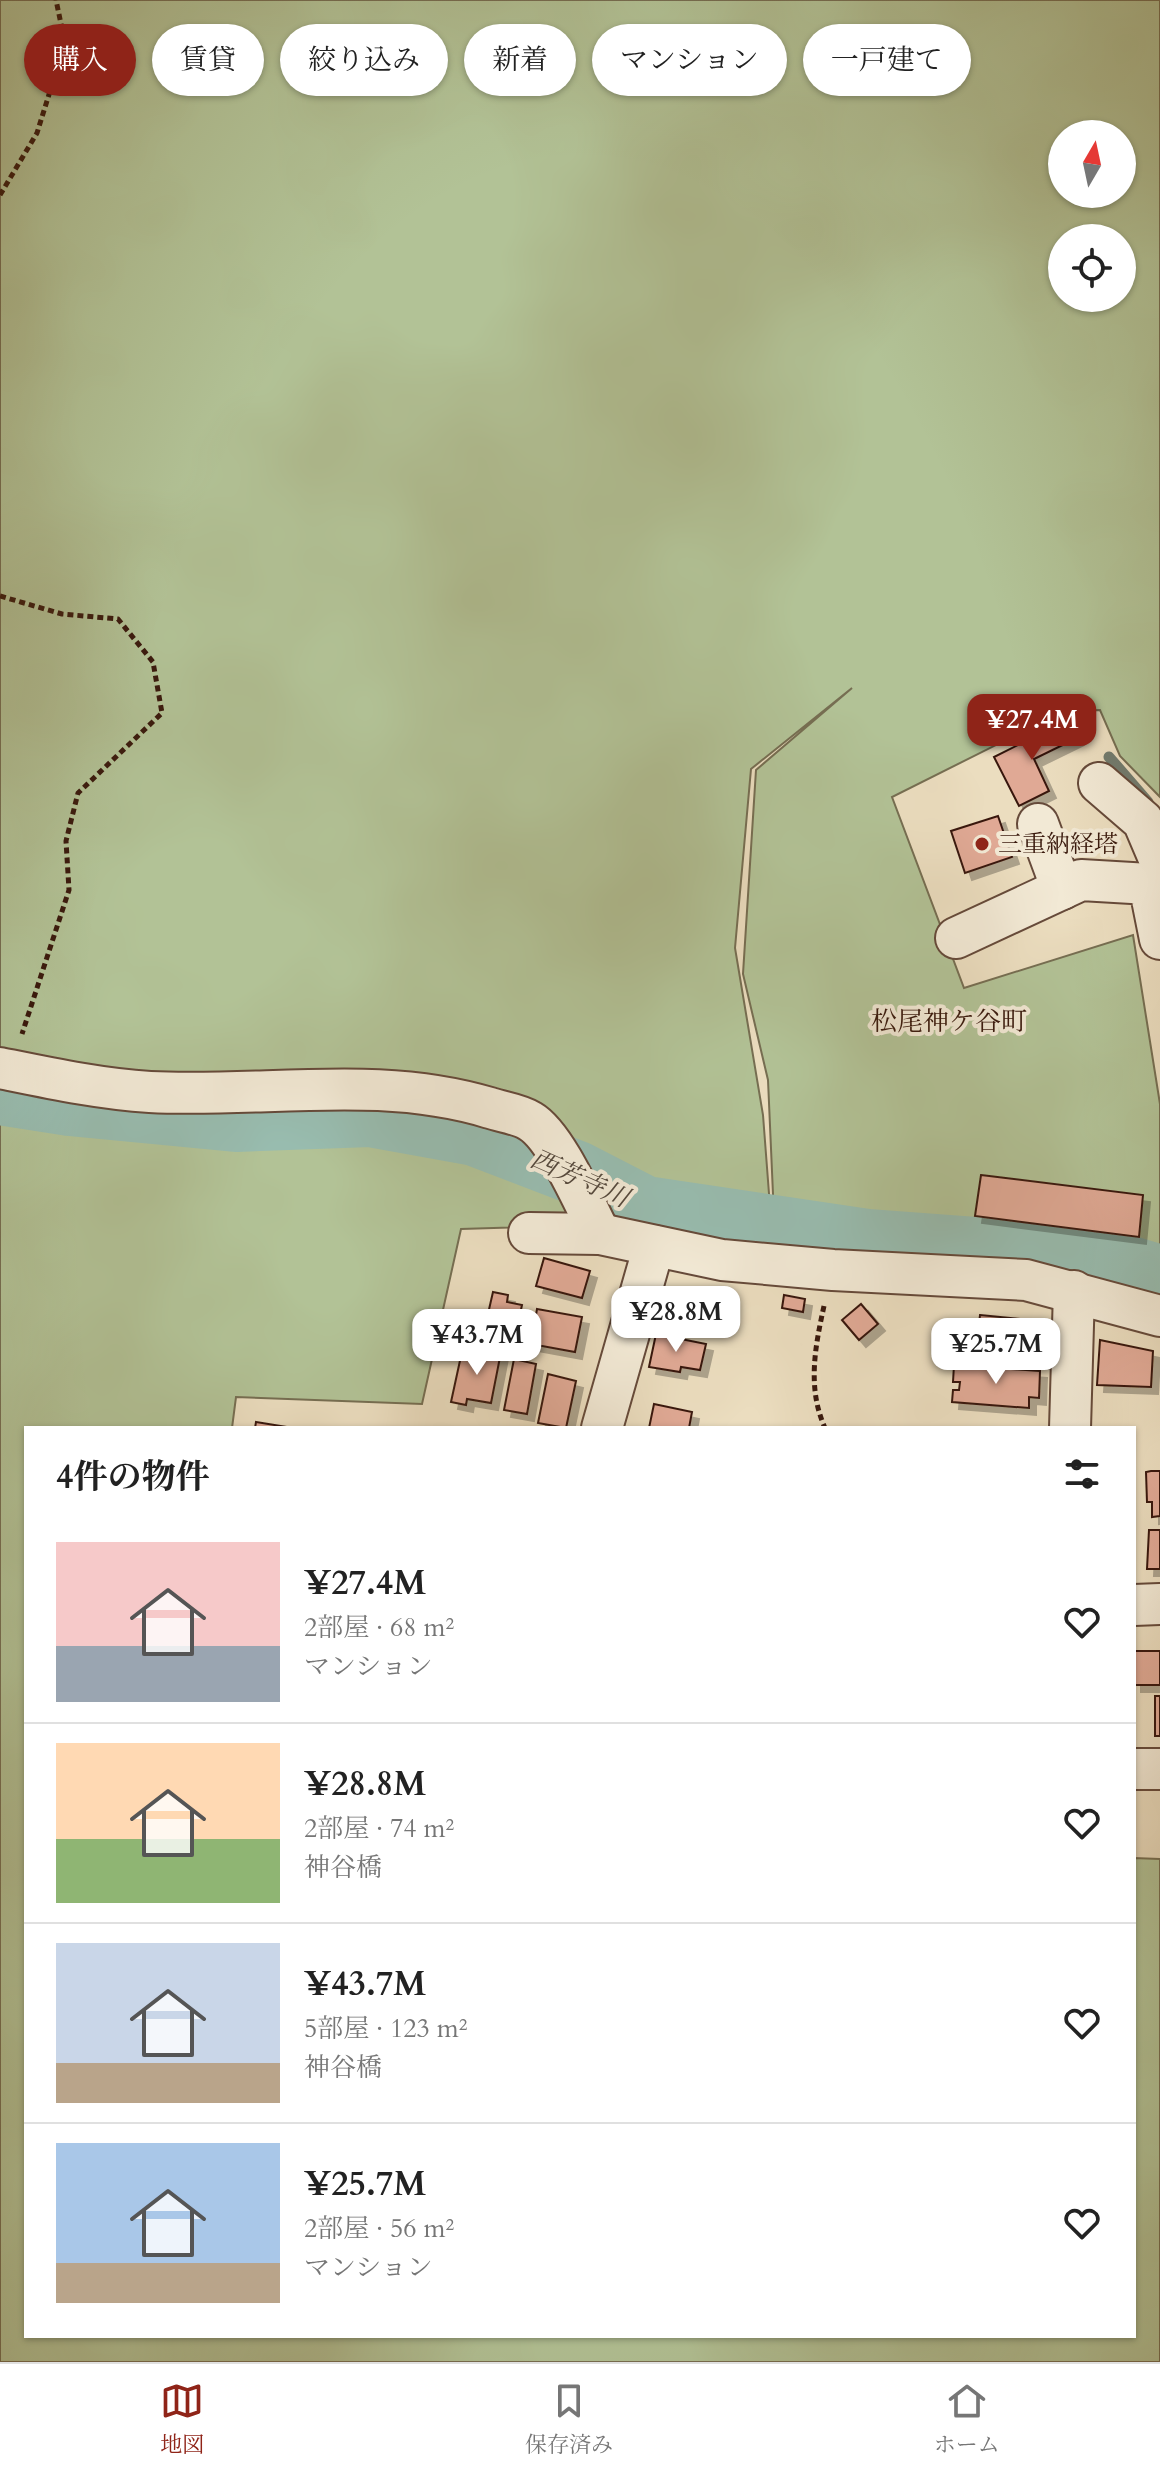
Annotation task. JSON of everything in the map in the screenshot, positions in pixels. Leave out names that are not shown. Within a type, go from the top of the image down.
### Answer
[{"type":"street","points":[[1099,783],[1143,821],[1156,871],[1160,939]]},
{"type":"street","points":[[1038,824],[1062,889]]},
{"type":"street","points":[[956,938],[1081,880],[1156,871]]},
{"type":"street","points":[[5,1069],[112,1089],[152,1092],[351,1087],[399,1090],[463,1100],[530,1120],[548,1137],[600,1234]]},
{"type":"street","points":[[529,1233],[600,1234],[722,1260],[833,1270],[1010,1279],[1074,1291],[1160,1316]]},
{"type":"street","points":[[603,1426],[654,1246]]},
{"type":"street","points":[[1070,1426],[1074,1291]]},
{"type":"street","points":[[1136,1605],[1160,1604]]},
{"type":"street","points":[[1136,1769],[1160,1769]]},
{"type":"path","points":[[0,195],[37,133],[65,43],[56,0]]},
{"type":"path","points":[[0,596],[62,614],[118,619],[153,662],[162,713],[78,793],[66,841],[69,890],[5,1069]]},
{"type":"path","points":[[824,1426],[816,1409],[812,1382],[818,1331],[833,1270]]},
{"type":"green space","points":[[0,0],[1160,0],[1160,797],[1120,756],[1100,710],[1064,711],[892,797],[964,988],[1133,935],[1160,1104],[1160,1256],[1100,1241],[993,1230],[774,1217],[768,1080],[743,974],[756,770],[852,688],[751,769],[735,948],[763,1115],[771,1220],[461,1229],[422,1404],[236,1397],[232,1426],[24,1426],[24,2338],[1136,2338],[1136,1858],[1160,1859],[1160,2362],[0,2362]]},
{"type":"building","points":[[1068,720],[1077,738],[1034,759],[1049,791],[1019,806],[994,757]]},
{"type":"building","name":"三重納経塔","points":[[998,816],[1012,857],[965,873],[951,831]]},
{"type":"building","points":[[981,1175],[1143,1195],[1139,1237],[975,1216]]},
{"type":"building","points":[[544,1258],[590,1271],[582,1298],[536,1286]]},
{"type":"building","points":[[493,1292],[508,1295],[507,1302],[522,1305],[516,1333],[485,1327]]},
{"type":"building","points":[[784,1295],[805,1299],[803,1312],[782,1308]]},
{"type":"building","points":[[861,1304],[878,1324],[859,1340],[842,1320]]},
{"type":"building","points":[[537,1309],[582,1317],[575,1352],[531,1344]]},
{"type":"building","points":[[980,1315],[1049,1322],[1045,1362],[980,1356],[979,1364],[953,1361],[955,1340],[977,1342]]},
{"type":"building","points":[[656,1334],[706,1344],[700,1370],[681,1367],[680,1372],[649,1367]]},
{"type":"building","points":[[1100,1340],[1153,1351],[1151,1387],[1097,1385]]},
{"type":"building","points":[[473,1346],[501,1352],[491,1403],[467,1399],[466,1405],[451,1402],[461,1356],[471,1358]]},
{"type":"building","points":[[514,1359],[536,1364],[527,1414],[504,1410]]},
{"type":"building","points":[[954,1365],[1040,1371],[1039,1398],[1029,1397],[1029,1408],[952,1402],[953,1390],[959,1390],[960,1382],[953,1382]]},
{"type":"building","points":[[548,1374],[576,1381],[566,1426],[538,1423]]},
{"type":"building","points":[[654,1404],[692,1412],[689,1426],[649,1426]]},
{"type":"building","points":[[256,1422],[281,1426],[255,1426]]},
{"type":"building","points":[[1160,1471],[1160,1516],[1152,1517],[1152,1502],[1147,1502],[1146,1472]]},
{"type":"building","points":[[1149,1530],[1160,1530],[1160,1569],[1147,1569]]},
{"type":"building","points":[[1136,1651],[1160,1651],[1160,1685],[1136,1685]]},
{"type":"building","points":[[1155,1696],[1160,1696],[1160,1736],[1155,1736]]},
{"type":"waterway","points":[[1109,757],[1148,802]]},
{"type":"waterway","name":"西芳寺川","points":[[0,1093],[69,1104],[236,1120],[370,1115],[475,1134],[577,1173],[645,1208],[867,1241],[1097,1258],[1160,1277]]},
{"type":"place","name":"三重納経塔","points":[[982,844]]},
{"type":"district","name":"松尾神ケ谷町","points":[[949,1021]]}]
